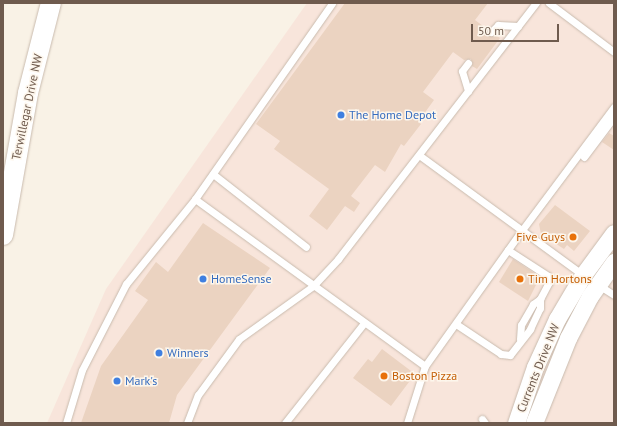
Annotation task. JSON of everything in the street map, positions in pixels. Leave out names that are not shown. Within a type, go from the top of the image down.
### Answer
[{"type":"main road","name":"Terwillegar Drive NW","points":[[3,235],[28,93],[51,3]]},
{"type":"street","name":"Currents Drive NW","points":[[516,423],[542,353],[557,319],[583,275],[614,233]]},
{"type":"street","name":"Currents Drive NW","points":[[534,423],[568,338],[598,284],[614,262]]},
{"type":"lane","points":[[66,423],[82,370],[126,284],[196,199],[332,3]]},
{"type":"lane","points":[[187,423],[198,395],[238,339],[313,286],[338,259],[536,3]]},
{"type":"lane","points":[[549,3],[614,52]]},
{"type":"lane","points":[[491,32],[498,25],[518,26]]},
{"type":"lane","points":[[468,63],[462,71],[468,91]]},
{"type":"lane","points":[[407,423],[425,366],[522,230],[614,107]]},
{"type":"lane","points":[[584,157],[614,117]]},
{"type":"lane","points":[[418,155],[583,275],[614,295]]},
{"type":"lane","points":[[213,174],[306,247]]},
{"type":"lane","points":[[196,199],[313,286],[425,366]]},
{"type":"lane","points":[[456,324],[500,354],[510,355],[520,339],[530,329],[540,308],[540,300],[549,282],[548,276],[508,250]]},
{"type":"lane","points":[[285,423],[364,323]]},
{"type":"shaded area","points":[[307,3],[614,3],[614,423],[47,423],[106,289]]},
{"type":"building","name":"The Home Depot","points":[[345,3],[488,3],[475,20],[487,29],[488,36],[495,35],[500,38],[477,69],[472,66],[471,59],[464,60],[453,52],[423,92],[434,100],[418,122],[421,124],[404,146],[401,144],[385,172],[375,165],[351,196],[360,203],[354,212],[345,206],[327,230],[309,216],[329,189],[274,149],[280,141],[256,124]]},
{"type":"building","points":[[609,133],[614,136],[614,150],[602,142]]},
{"type":"building","points":[[555,205],[590,231],[574,251],[567,245],[564,249],[541,234],[539,224]]},
{"type":"building","points":[[203,223],[270,268],[177,395],[169,423],[81,423],[101,366],[148,300],[135,291],[156,262],[168,272]]},
{"type":"building","name":"Tim Hortons","points":[[513,259],[540,277],[528,301],[499,282]]},
{"type":"building","name":"Boston Pizza","points":[[382,349],[415,374],[391,406],[353,378],[368,359],[372,362]]},
{"type":"place","name":"The Home Depot","points":[[341,115]]},
{"type":"place","name":"Five Guys","points":[[573,237]]},
{"type":"place","name":"HomeSense","points":[[203,279]]},
{"type":"place","name":"Tim Hortons","points":[[520,279]]},
{"type":"place","name":"Winners","points":[[159,353]]},
{"type":"place","name":"Boston Pizza","points":[[384,376]]},
{"type":"place","name":"Mark's","points":[[117,381]]}]
